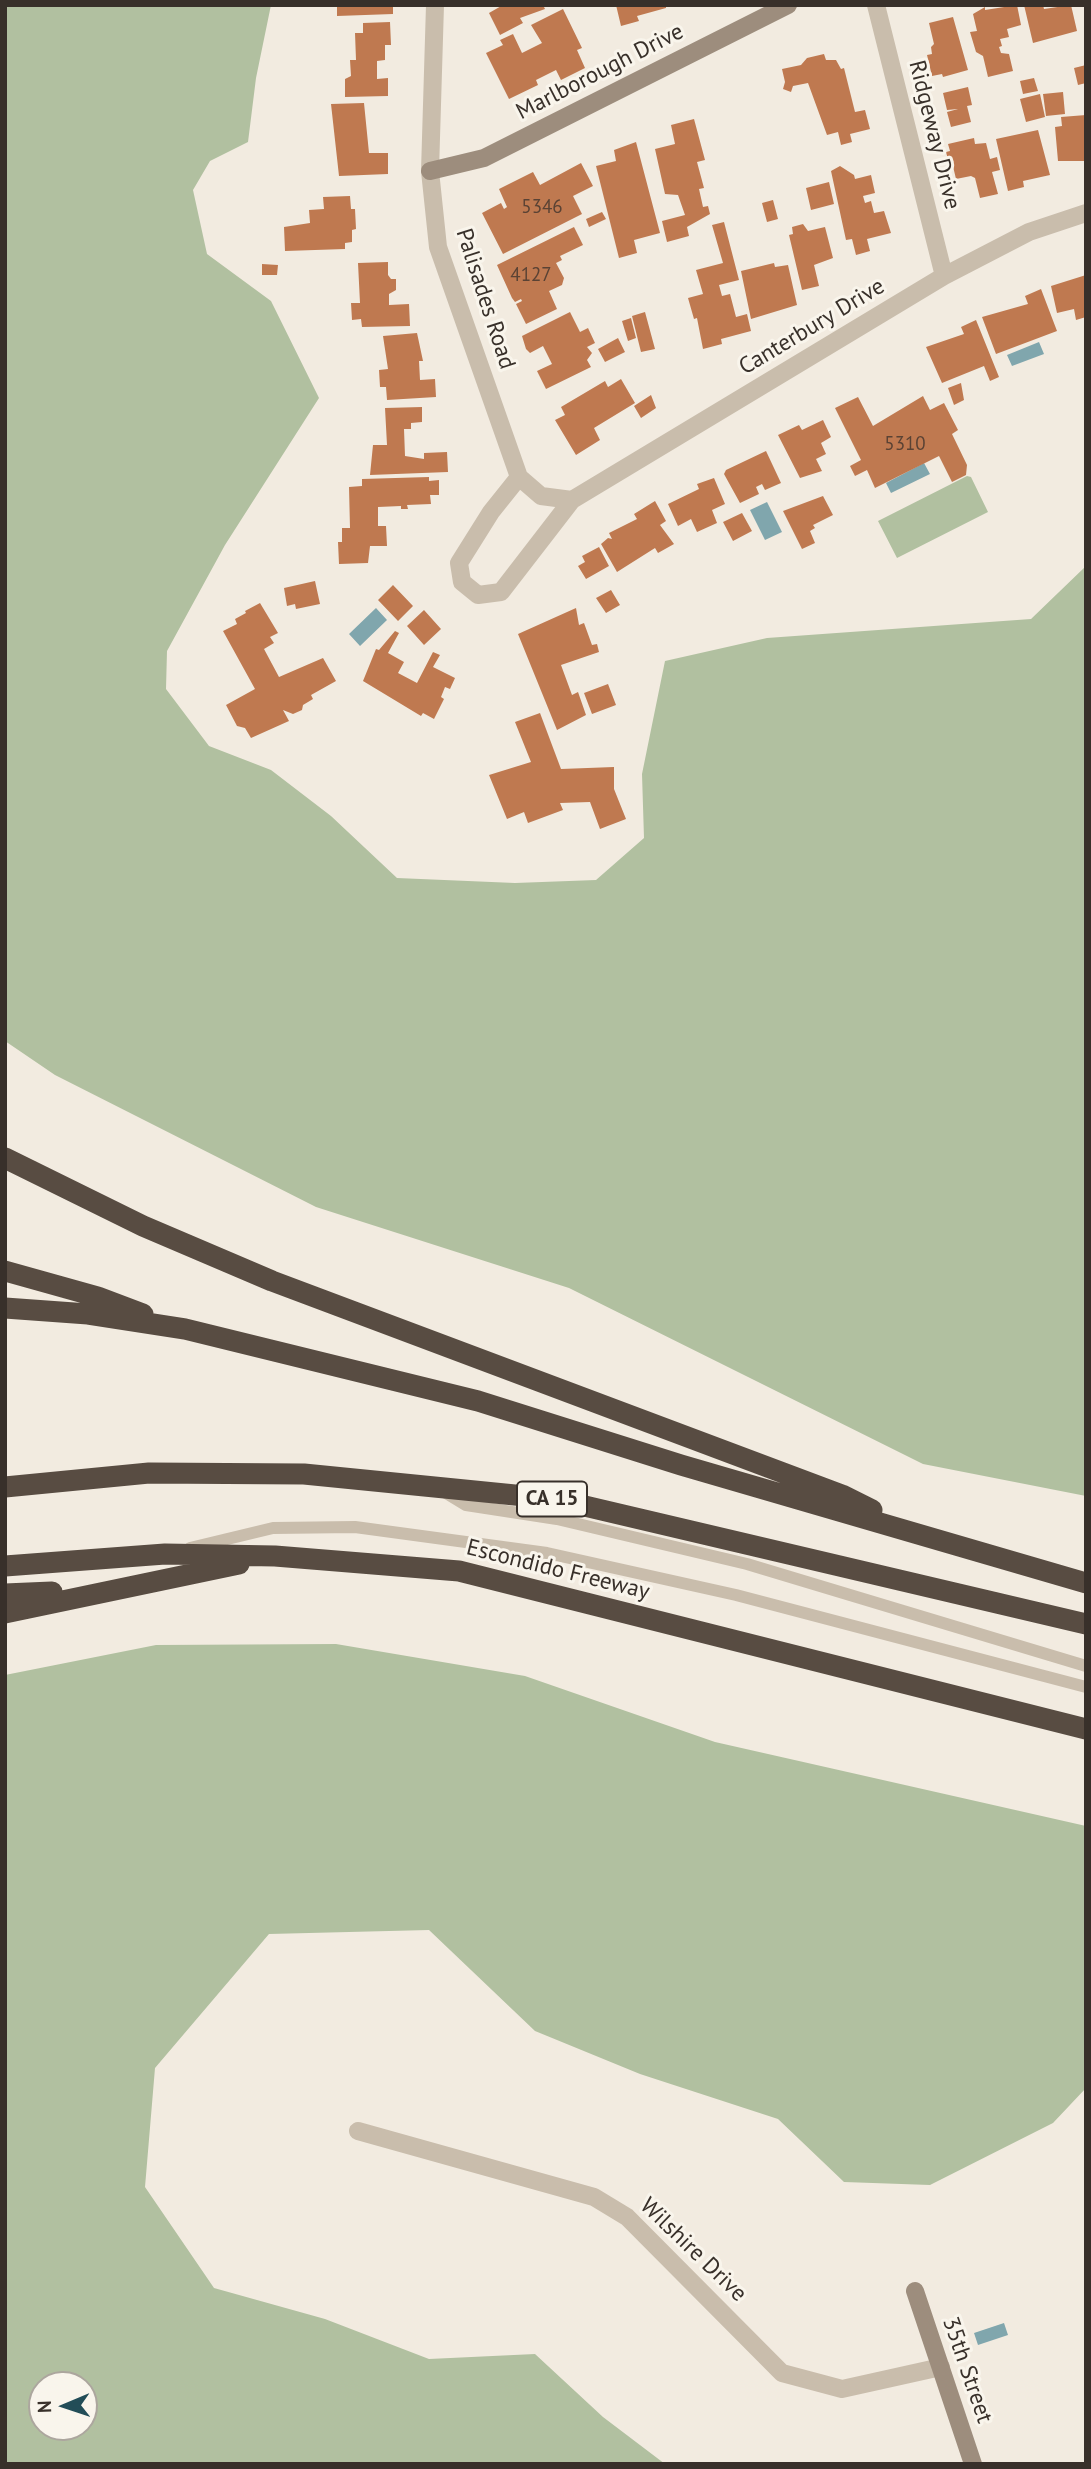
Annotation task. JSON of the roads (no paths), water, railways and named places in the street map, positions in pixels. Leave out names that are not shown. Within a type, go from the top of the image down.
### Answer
[{"type":"highway","points":[[5,1158],[143,1226],[272,1281],[842,1495],[918,1532]]},
{"type":"highway","points":[[5,1271],[97,1297],[185,1329]]},
{"type":"highway","points":[[5,1308],[88,1314],[185,1329],[478,1401],[681,1465],[1086,1583]]},
{"type":"highway","name":"CA 15","points":[[5,1487],[149,1473],[304,1474],[555,1499],[1086,1625]]},
{"type":"highway","name":"Escondido Freeway","points":[[5,1566],[165,1554],[275,1556],[459,1571],[1086,1729]]},
{"type":"highway","points":[[5,1613],[275,1556]]},
{"type":"highway","points":[[5,1594],[119,1590]]},
{"type":"street","name":"Palisades Road","points":[[435,5],[430,171],[438,247],[519,477]]},
{"type":"street","name":"Marlborough Drive","points":[[430,171],[484,158],[788,5]]},
{"type":"street","name":"Ridgeway Drive","points":[[876,5],[944,276]]},
{"type":"street","name":"Canterbury Drive","points":[[572,499],[944,276],[1029,232],[1086,213]]},
{"type":"street","points":[[519,477],[541,496],[572,499],[501,592],[478,594],[461,582],[459,563],[491,512],[519,477]]},
{"type":"street","name":"Wilshire Drive","points":[[358,2131],[594,2197],[627,2217],[782,2373],[842,2389],[941,2367]]},
{"type":"street","name":"35th Street","points":[[915,2291],[973,2464]]},
{"type":"lane","points":[[431,1485],[466,1505],[557,1519],[747,1564],[1086,1666]]},
{"type":"lane","points":[[165,1554],[273,1528],[355,1527],[453,1539],[547,1553],[736,1595],[1086,1687]]},
{"type":"water","points":[[1039,342],[1044,354],[1012,366],[1007,355]]},
{"type":"water","points":[[924,463],[930,474],[891,493],[886,483]]},
{"type":"water","points":[[767,502],[782,532],[765,540],[750,510]]},
{"type":"water","points":[[376,608],[387,620],[360,646],[349,634]]},
{"type":"water","points":[[1004,2323],[1008,2335],[978,2345],[974,2333]]}]
